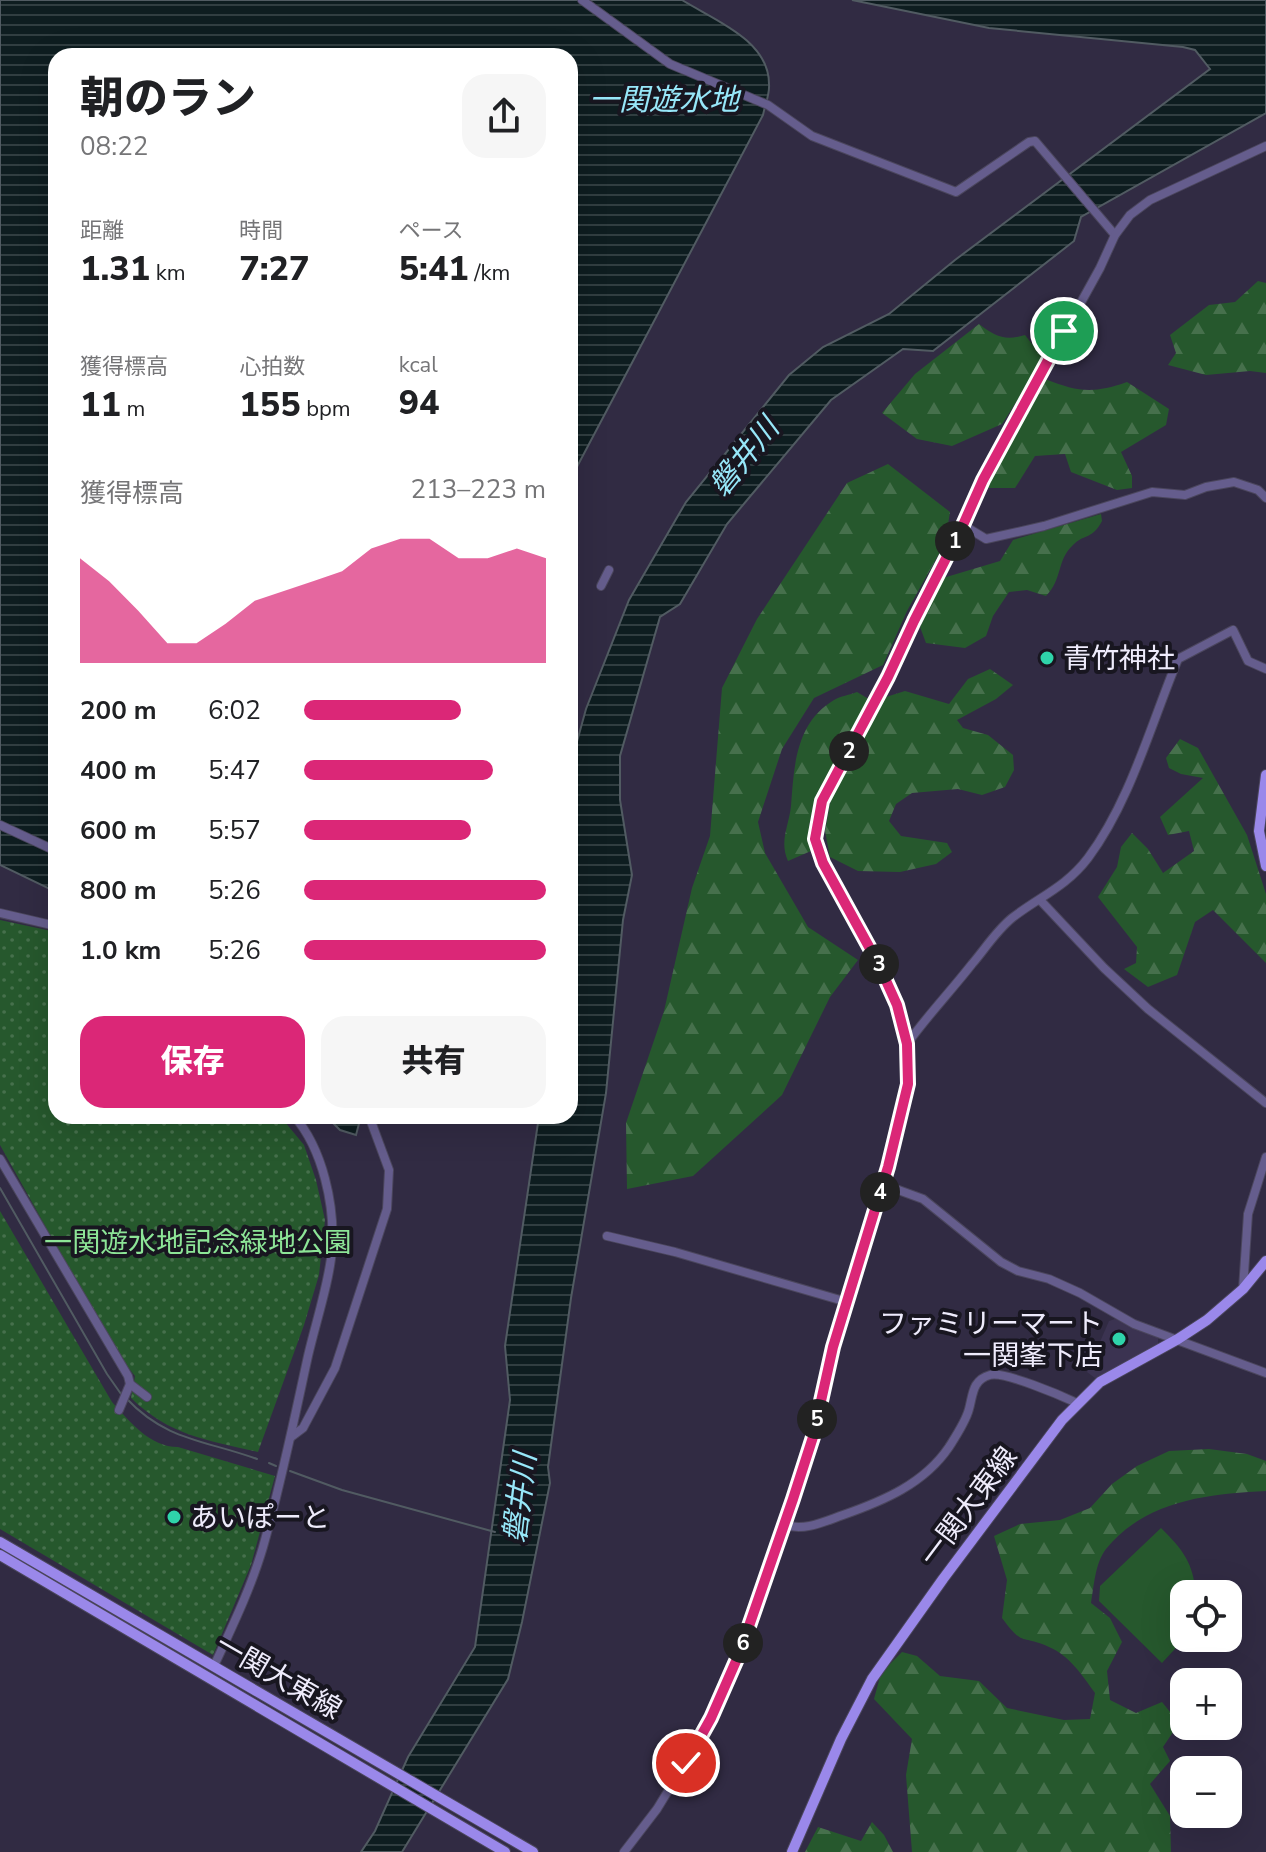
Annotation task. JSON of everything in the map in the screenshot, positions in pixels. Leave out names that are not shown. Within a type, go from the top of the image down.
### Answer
[{"type":"main road","points":[[1266,775],[1259,831],[1266,866]]},
{"type":"main road","name":"一関大東線","points":[[792,1852],[841,1739],[872,1679],[943,1579],[1077,1403],[1100,1382],[1207,1320],[1243,1289],[1266,1261]]},
{"type":"main road","name":"一関大東線","points":[[0,1542],[214,1666],[226,1680],[505,1852]]},
{"type":"main road","name":"一関大東線","points":[[0,1555],[533,1852]]},
{"type":"street","points":[[582,0],[670,64],[768,105],[812,136],[956,192],[1029,142],[1037,143],[1112,232]]},
{"type":"street","points":[[624,1852],[657,1809],[711,1718],[740,1652],[813,1437],[833,1347],[882,1184],[908,1084],[907,1044],[897,1005],[879,965],[823,863],[815,839],[822,801],[888,677],[983,480],[1100,268],[1112,232],[1150,200],[1266,146]]},
{"type":"street","points":[[963,525],[986,539],[1044,526],[1152,492],[1185,495],[1234,482],[1258,490],[1266,498]]},
{"type":"street","points":[[601,586],[609,570]]},
{"type":"street","points":[[907,1044],[1012,918],[1075,875],[1108,826],[1142,754],[1178,659],[1233,630],[1248,661],[1266,669]]},
{"type":"street","points":[[0,825],[48,847]]},
{"type":"street","points":[[1041,901],[1104,968],[1148,1009],[1266,1103]]},
{"type":"street","points":[[0,913],[48,924]]},
{"type":"street","points":[[214,1666],[262,1549],[291,1437],[332,1250],[331,1206],[324,1177],[313,1148],[299,1124]]},
{"type":"street","points":[[291,1437],[303,1428],[335,1368],[387,1209],[389,1170],[372,1124]]},
{"type":"street","points":[[1243,1289],[1248,1214],[1266,1157]]},
{"type":"street","points":[[0,1159],[128,1376],[130,1384],[119,1410]]},
{"type":"street","points":[[882,1184],[923,1199],[1001,1262],[1018,1271],[1080,1293],[1134,1324],[1266,1373]]},
{"type":"street","points":[[607,1236],[675,1252],[847,1302]]},
{"type":"street","points":[[785,1525],[799,1529],[881,1502],[910,1486],[948,1448],[969,1410],[971,1392],[980,1380],[989,1375],[1017,1380],[1077,1403]]},
{"type":"street","points":[[130,1384],[147,1397]]},
{"type":"shaded area","points":[[1115,1319],[1158,1337],[1158,1346],[1095,1378],[1087,1372],[1109,1321]]},
{"type":"green space","points":[[1258,281],[1266,283],[1266,373],[1250,371],[1206,375],[1168,365],[1176,353],[1170,335],[1209,305],[1235,302]]},
{"type":"green space","points":[[979,324],[1001,337],[1025,335],[1044,359],[1002,424],[952,446],[917,439],[882,413],[915,374]]},
{"type":"green space","points":[[1045,379],[1086,390],[1127,382],[1169,409],[1166,425],[1121,452],[1132,476],[1132,488],[1117,490],[1071,472],[1065,454],[1035,456],[1015,488],[987,488],[1016,428]]},
{"type":"green space","points":[[888,464],[950,512],[945,543],[907,611],[883,665],[814,698],[782,749],[758,822],[765,853],[808,927],[858,960],[830,997],[782,1095],[693,1176],[627,1189],[626,1123],[664,1011],[692,888],[710,836],[722,688],[757,619],[847,483]]},
{"type":"green space","points":[[1101,514],[1102,521],[1095,531],[1077,541],[1068,551],[1046,596],[1027,590],[1009,592],[993,616],[986,636],[965,648],[926,643],[920,627],[943,578],[1000,561],[1013,540]]},
{"type":"green space","points":[[990,669],[1013,685],[996,699],[957,720],[963,728],[988,735],[1013,755],[1014,770],[1005,787],[982,795],[958,789],[912,793],[896,804],[889,821],[901,836],[947,843],[952,852],[936,864],[900,872],[858,871],[830,857],[825,831],[831,799],[886,697],[905,691],[949,704],[968,679]]},
{"type":"green space","points":[[857,692],[872,701],[815,800],[809,826],[811,851],[788,861],[784,840],[796,762],[804,734],[821,710],[836,699]]},
{"type":"green space","points":[[1180,739],[1198,748],[1247,835],[1266,894],[1266,963],[1213,910],[1195,922],[1177,975],[1148,987],[1124,969],[1136,963],[1137,947],[1098,897],[1117,867],[1121,847],[1132,833],[1148,849],[1163,873],[1194,851],[1189,831],[1168,835],[1160,817],[1203,778],[1169,768],[1166,758]]},
{"type":"green space","name":"一関遊水地記念緑地公園","points":[[0,920],[48,930],[48,1124],[287,1124],[304,1145],[325,1220],[319,1275],[258,1452],[175,1429],[131,1398],[135,1376],[115,1351],[0,1145]]},
{"type":"green space","points":[[0,1211],[112,1402],[133,1425],[158,1443],[275,1476],[251,1565],[213,1655],[0,1529]]},
{"type":"green space","points":[[1209,1449],[1247,1454],[1266,1461],[1266,1491],[1222,1494],[1159,1510],[1122,1533],[1099,1561],[1091,1603],[1110,1618],[1122,1642],[1107,1671],[1110,1700],[1136,1713],[1162,1702],[1170,1712],[1170,1736],[1163,1747],[1170,1761],[1150,1784],[1170,1816],[1171,1852],[912,1852],[906,1775],[912,1739],[874,1699],[881,1673],[902,1652],[917,1656],[940,1676],[979,1681],[1007,1708],[1064,1720],[1090,1719],[1095,1693],[1075,1667],[1056,1651],[1019,1637],[1002,1618],[1007,1580],[994,1536],[1020,1524],[1060,1520],[1090,1508],[1112,1484],[1137,1466],[1169,1451]]},
{"type":"green space","points":[[1161,1528],[1175,1543],[1186,1557],[1193,1580],[1170,1580],[1172,1652],[1162,1663],[1099,1601],[1100,1586]]},
{"type":"green space","points":[[872,1822],[893,1852],[805,1852],[818,1827],[861,1841]]},
{"type":"water","name":"一関遊水地","points":[[0,0],[682,0],[750,43],[767,69],[768,96],[763,115],[578,465],[578,48],[48,48],[48,888],[0,865]]},
{"type":"water","name":"磐井川","points":[[852,0],[1266,0],[1266,113],[1081,217],[1074,241],[933,351],[903,349],[831,400],[727,524],[680,604],[660,617],[620,756],[620,800],[632,875],[623,920],[606,1093],[571,1298],[548,1467],[550,1483],[522,1622],[508,1679],[402,1852],[361,1852],[375,1831],[408,1757],[475,1647],[510,1400],[505,1346],[538,1124],[578,1124],[578,738],[586,709],[629,600],[686,502],[789,375],[823,347],[889,314],[955,260],[1210,69],[1195,50],[1183,47],[989,28]]},
{"type":"water","points":[[334,1124],[359,1124],[356,1135],[340,1130]]},
{"type":"waterway","points":[[0,1188],[121,1394]]},
{"type":"waterway","points":[[126,1398],[141,1412],[171,1431],[257,1459]]},
{"type":"waterway","points":[[269,1463],[276,1466]]},
{"type":"waterway","name":"磐井川","points":[[290,1471],[342,1490],[495,1532]]},
{"type":"place","name":"青竹神社","points":[[1047,658]]},
{"type":"place","name":"ファミリーマート 一関峯下店","points":[[1119,1339]]},
{"type":"place","name":"あいぽーと","points":[[174,1517]]},
{"type":"route","points":[[686,1763],[711,1718],[740,1652],[793,1499],[813,1437],[833,1347],[888,1167],[908,1084],[907,1044],[897,1005],[879,965],[823,863],[815,839],[822,801],[888,677],[983,480],[1064,331]]}]
